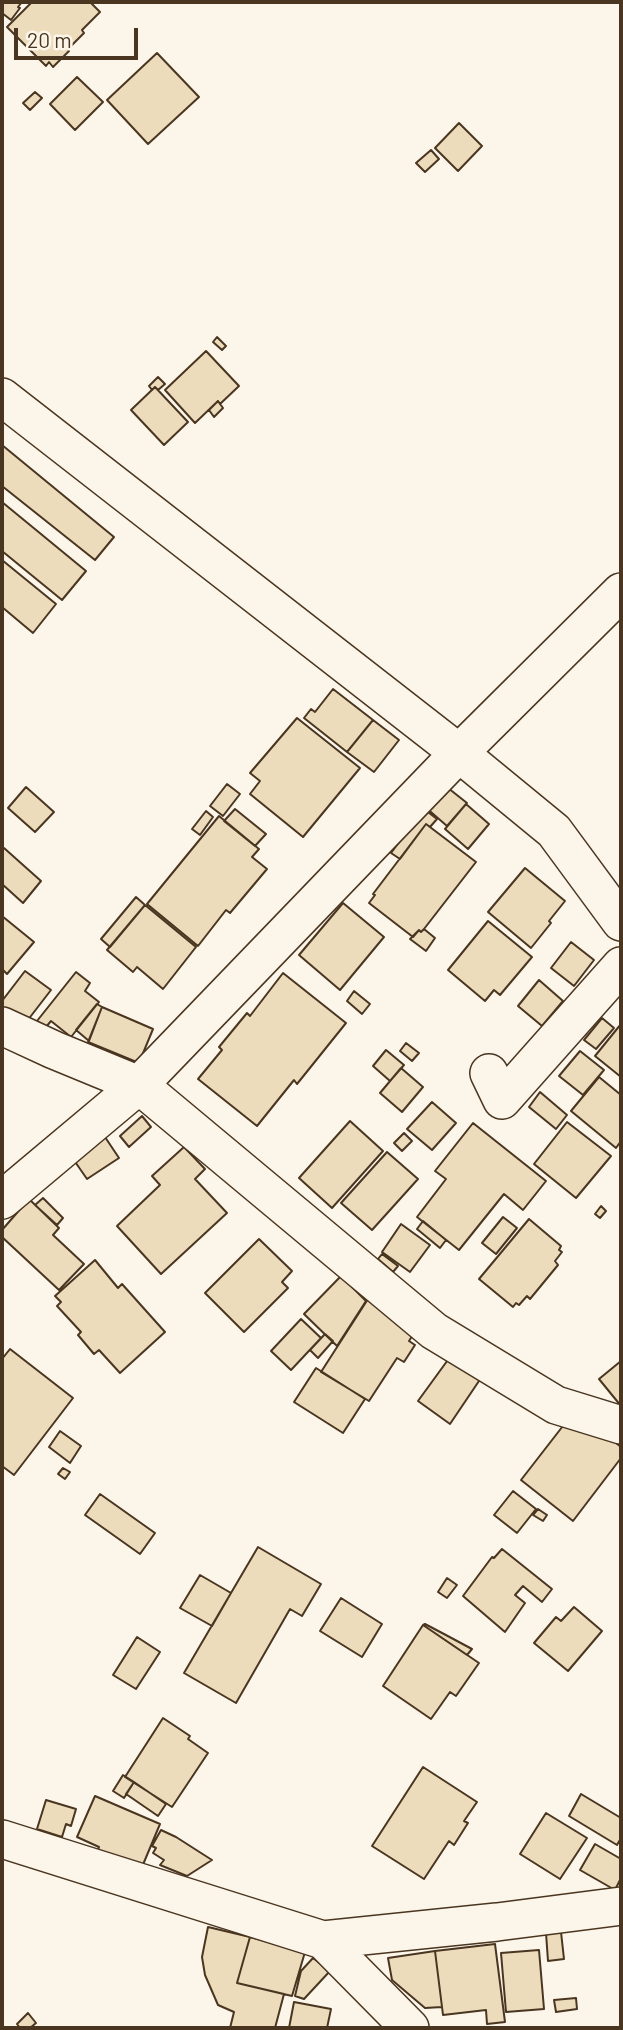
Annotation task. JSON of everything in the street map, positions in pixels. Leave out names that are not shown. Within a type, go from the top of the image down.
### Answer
[{"type":"street","points":[[2,397],[459,753],[554,831],[621,922]]},
{"type":"street","points":[[2,1200],[139,1085],[459,753],[621,592]]},
{"type":"street","points":[[489,1073],[502,1100],[621,966]]},
{"type":"street","points":[[2,1026],[54,1051],[139,1085],[434,1331],[556,1405],[621,1424]]},
{"type":"street","points":[[2,1839],[323,1940],[621,1906]]},
{"type":"street","points":[[323,1940],[410,2028]]},
{"type":"building","points":[[2,2],[22,2],[11,20],[2,13]]},
{"type":"building","points":[[32,2],[90,2],[100,12],[53,67],[49,62],[46,66],[7,27]]},
{"type":"building","points":[[157,53],[199,97],[148,144],[107,100]]},
{"type":"building","points":[[77,77],[103,102],[75,130],[50,104]]},
{"type":"building","points":[[35,92],[42,98],[30,110],[23,103]]},
{"type":"building","points":[[459,123],[482,146],[458,171],[435,148]]},
{"type":"building","points":[[431,150],[439,159],[425,172],[416,163]]},
{"type":"building","points":[[217,337],[226,346],[222,350],[213,342]]},
{"type":"building","points":[[206,351],[239,386],[195,423],[165,390]]},
{"type":"building","points":[[158,377],[165,384],[158,390],[155,387],[152,390],[149,386]]},
{"type":"building","points":[[155,387],[188,422],[164,445],[131,410]]},
{"type":"building","points":[[218,401],[223,408],[214,417],[209,410]]},
{"type":"building","points":[[2,445],[114,537],[95,560],[2,486]]},
{"type":"building","points":[[2,502],[86,571],[62,600],[2,551]]},
{"type":"building","points":[[2,560],[56,604],[33,633],[2,607]]},
{"type":"building","points":[[333,689],[373,720],[347,752],[304,718],[311,709],[315,712]]},
{"type":"building","points":[[297,718],[360,768],[303,837],[250,794],[260,781],[250,773]]},
{"type":"building","points":[[373,720],[399,740],[374,772],[347,752]]},
{"type":"building","points":[[227,784],[240,794],[223,816],[210,806]]},
{"type":"building","points":[[443,784],[467,803],[447,826],[424,806]]},
{"type":"building","points":[[26,787],[54,812],[35,832],[8,808]]},
{"type":"building","points":[[466,804],[489,824],[468,849],[445,829]]},
{"type":"building","points":[[235,809],[266,834],[255,846],[224,821]]},
{"type":"building","points":[[424,809],[437,819],[430,827],[426,824],[400,859],[391,853]]},
{"type":"building","points":[[206,811],[213,817],[200,835],[192,829]]},
{"type":"building","points":[[219,816],[259,849],[252,857],[267,869],[230,913],[226,910],[198,946],[147,904]]},
{"type":"building","points":[[426,824],[476,862],[424,929],[421,932],[419,930],[413,937],[369,903]]},
{"type":"building","points":[[4,848],[41,881],[23,903],[2,884]]},
{"type":"building","points":[[525,868],[565,901],[531,948],[488,912]]},
{"type":"building","points":[[136,897],[145,905],[110,947],[101,939]]},
{"type":"building","points":[[343,903],[384,937],[340,990],[299,955]]},
{"type":"building","points":[[145,905],[196,947],[163,989],[137,967],[133,972],[107,950]]},
{"type":"building","points":[[2,916],[34,942],[7,974],[2,969]]},
{"type":"building","points":[[488,921],[532,957],[500,995],[494,990],[485,1001],[448,970]]},
{"type":"building","points":[[424,929],[435,938],[426,951],[410,939]]},
{"type":"building","points":[[571,942],[594,960],[574,986],[551,968]]},
{"type":"building","points":[[25,971],[51,990],[24,1025],[2,1015],[2,1001]]},
{"type":"building","points":[[76,972],[90,983],[85,991],[99,1002],[71,1037],[51,1021],[46,1027],[37,1021]]},
{"type":"building","points":[[283,973],[346,1023],[297,1084],[294,1080],[257,1126],[198,1079],[222,1050],[219,1047],[247,1013],[250,1016]]},
{"type":"building","points":[[539,980],[563,1001],[542,1026],[518,1006]]},
{"type":"building","points":[[354,991],[370,1004],[362,1014],[347,1001]]},
{"type":"building","points":[[97,1004],[102,1007],[89,1041],[76,1030]]},
{"type":"building","points":[[102,1007],[153,1029],[139,1063],[88,1042]]},
{"type":"building","points":[[602,1018],[614,1028],[596,1049],[584,1040]]},
{"type":"building","points":[[621,1024],[621,1077],[595,1056]]},
{"type":"building","points":[[406,1043],[419,1053],[412,1061],[400,1051]]},
{"type":"building","points":[[386,1050],[404,1065],[390,1081],[373,1066]]},
{"type":"building","points":[[580,1051],[604,1070],[583,1095],[559,1076]]},
{"type":"building","points":[[401,1068],[423,1087],[402,1112],[380,1093]]},
{"type":"building","points":[[599,1077],[621,1095],[621,1141],[616,1148],[571,1111]]},
{"type":"building","points":[[540,1092],[567,1115],[556,1129],[529,1107]]},
{"type":"building","points":[[432,1102],[456,1123],[432,1150],[407,1129]]},
{"type":"building","points":[[142,1116],[151,1127],[129,1147],[120,1136]]},
{"type":"building","points":[[350,1121],[383,1151],[332,1208],[299,1178]]},
{"type":"building","points":[[567,1122],[611,1156],[576,1198],[534,1164]]},
{"type":"building","points":[[473,1123],[546,1181],[523,1210],[504,1194],[459,1250],[417,1217],[446,1179],[435,1171]]},
{"type":"building","points":[[101,1131],[119,1158],[87,1179],[69,1153]]},
{"type":"building","points":[[404,1133],[412,1141],[402,1151],[394,1143]]},
{"type":"building","points":[[184,1147],[205,1169],[195,1179],[227,1213],[161,1274],[117,1226],[160,1185],[152,1176]]},
{"type":"building","points":[[387,1152],[418,1179],[372,1230],[341,1203]]},
{"type":"building","points":[[43,1198],[63,1218],[57,1225],[35,1205]]},
{"type":"building","points":[[29,1199],[59,1228],[53,1235],[84,1264],[59,1290],[2,1237],[2,1230]]},
{"type":"building","points":[[601,1206],[606,1211],[600,1218],[595,1214]]},
{"type":"building","points":[[503,1217],[517,1228],[496,1254],[482,1243]]},
{"type":"building","points":[[529,1219],[561,1246],[559,1250],[562,1252],[555,1261],[558,1265],[530,1299],[527,1296],[519,1305],[516,1303],[513,1307],[479,1279]]},
{"type":"building","points":[[423,1221],[446,1240],[440,1248],[417,1229]]},
{"type":"building","points":[[401,1224],[430,1245],[410,1272],[382,1252]]},
{"type":"building","points":[[259,1239],[292,1271],[282,1282],[288,1288],[244,1332],[205,1293]]},
{"type":"building","points":[[382,1254],[398,1266],[393,1272],[378,1259]]},
{"type":"building","points":[[95,1260],[118,1288],[122,1284],[165,1332],[120,1373],[99,1350],[94,1354],[78,1335],[81,1332],[57,1306],[61,1302],[55,1296]]},
{"type":"building","points":[[341,1276],[366,1301],[337,1346],[304,1314]]},
{"type":"building","points":[[368,1299],[416,1330],[409,1341],[415,1345],[404,1362],[397,1358],[369,1401],[321,1372]]},
{"type":"building","points":[[301,1319],[321,1338],[291,1370],[271,1351]]},
{"type":"building","points":[[325,1334],[333,1341],[318,1358],[310,1350]]},
{"type":"building","points":[[10,1349],[73,1398],[14,1475],[2,1466],[2,1359]]},
{"type":"building","points":[[450,1357],[481,1378],[450,1424],[418,1401]]},
{"type":"building","points":[[621,1361],[621,1406],[599,1379]]},
{"type":"building","points":[[316,1368],[365,1399],[343,1433],[294,1402]]},
{"type":"building","points":[[588,1421],[621,1447],[621,1458],[573,1521],[521,1480],[566,1422],[580,1432]]},
{"type":"building","points":[[60,1431],[81,1446],[70,1463],[49,1447]]},
{"type":"building","points":[[63,1468],[70,1472],[65,1479],[58,1474]]},
{"type":"building","points":[[513,1491],[536,1509],[517,1533],[494,1515]]},
{"type":"building","points":[[100,1494],[155,1533],[140,1554],[85,1515]]},
{"type":"building","points":[[538,1509],[547,1515],[543,1521],[533,1515]]},
{"type":"building","points":[[258,1547],[321,1584],[302,1616],[290,1609],[236,1703],[184,1673]]},
{"type":"building","points":[[502,1549],[552,1589],[542,1602],[523,1586],[515,1595],[525,1603],[505,1632],[463,1596],[492,1557]]},
{"type":"building","points":[[200,1575],[231,1593],[212,1626],[180,1608]]},
{"type":"building","points":[[447,1578],[457,1585],[447,1598],[438,1592]]},
{"type":"building","points":[[341,1598],[382,1624],[362,1657],[320,1631]]},
{"type":"building","points":[[574,1607],[602,1631],[568,1671],[534,1643],[556,1617],[561,1621]]},
{"type":"building","points":[[423,1625],[472,1649],[467,1655]]},
{"type":"building","points":[[423,1625],[479,1663],[456,1696],[450,1692],[431,1719],[383,1686]]},
{"type":"building","points":[[137,1637],[160,1652],[136,1689],[113,1675]]},
{"type":"building","points":[[163,1718],[190,1736],[188,1739],[208,1753],[172,1807],[125,1777]]},
{"type":"building","points":[[423,1767],[477,1802],[464,1821],[468,1823],[454,1845],[449,1841],[424,1879],[372,1846]]},
{"type":"building","points":[[123,1775],[134,1782],[124,1798],[113,1791]]},
{"type":"building","points":[[134,1782],[166,1804],[158,1816],[126,1794]]},
{"type":"building","points":[[581,1794],[621,1818],[621,1838],[617,1845],[569,1816]]},
{"type":"building","points":[[95,1796],[160,1824],[142,1867],[98,1850],[99,1847],[77,1837]]},
{"type":"building","points":[[46,1800],[76,1809],[71,1826],[66,1824],[62,1837],[37,1829]]},
{"type":"building","points":[[546,1813],[587,1838],[560,1879],[520,1854]]},
{"type":"building","points":[[161,1830],[212,1860],[187,1876],[160,1865],[164,1860],[153,1853],[156,1848],[152,1846]]},
{"type":"building","points":[[595,1844],[621,1859],[621,1878],[615,1890],[580,1870]]},
{"type":"building","points":[[208,1927],[250,1937],[237,1983],[284,1994],[275,2028],[230,2028],[234,2012],[218,2005],[205,1975],[202,1957]]},
{"type":"building","points":[[561,1932],[564,1959],[548,1961],[546,1933]]},
{"type":"building","points":[[250,1937],[305,1952],[292,1996],[237,1983]]},
{"type":"building","points":[[495,1944],[505,2022],[487,2024],[486,2010],[443,2015],[435,1951]]},
{"type":"building","points":[[539,1950],[544,2009],[506,2012],[501,1953]]},
{"type":"building","points":[[435,1951],[442,2007],[425,2008],[392,1980],[388,1958]]},
{"type":"building","points":[[313,1958],[330,1971],[304,1999],[295,1996],[301,1971]]},
{"type":"building","points":[[576,1998],[577,2009],[556,2012],[554,2000]]},
{"type":"building","points":[[294,2002],[331,2009],[327,2028],[289,2028]]},
{"type":"building","points":[[28,2013],[36,2023],[30,2028],[20,2028],[17,2024]]}]
